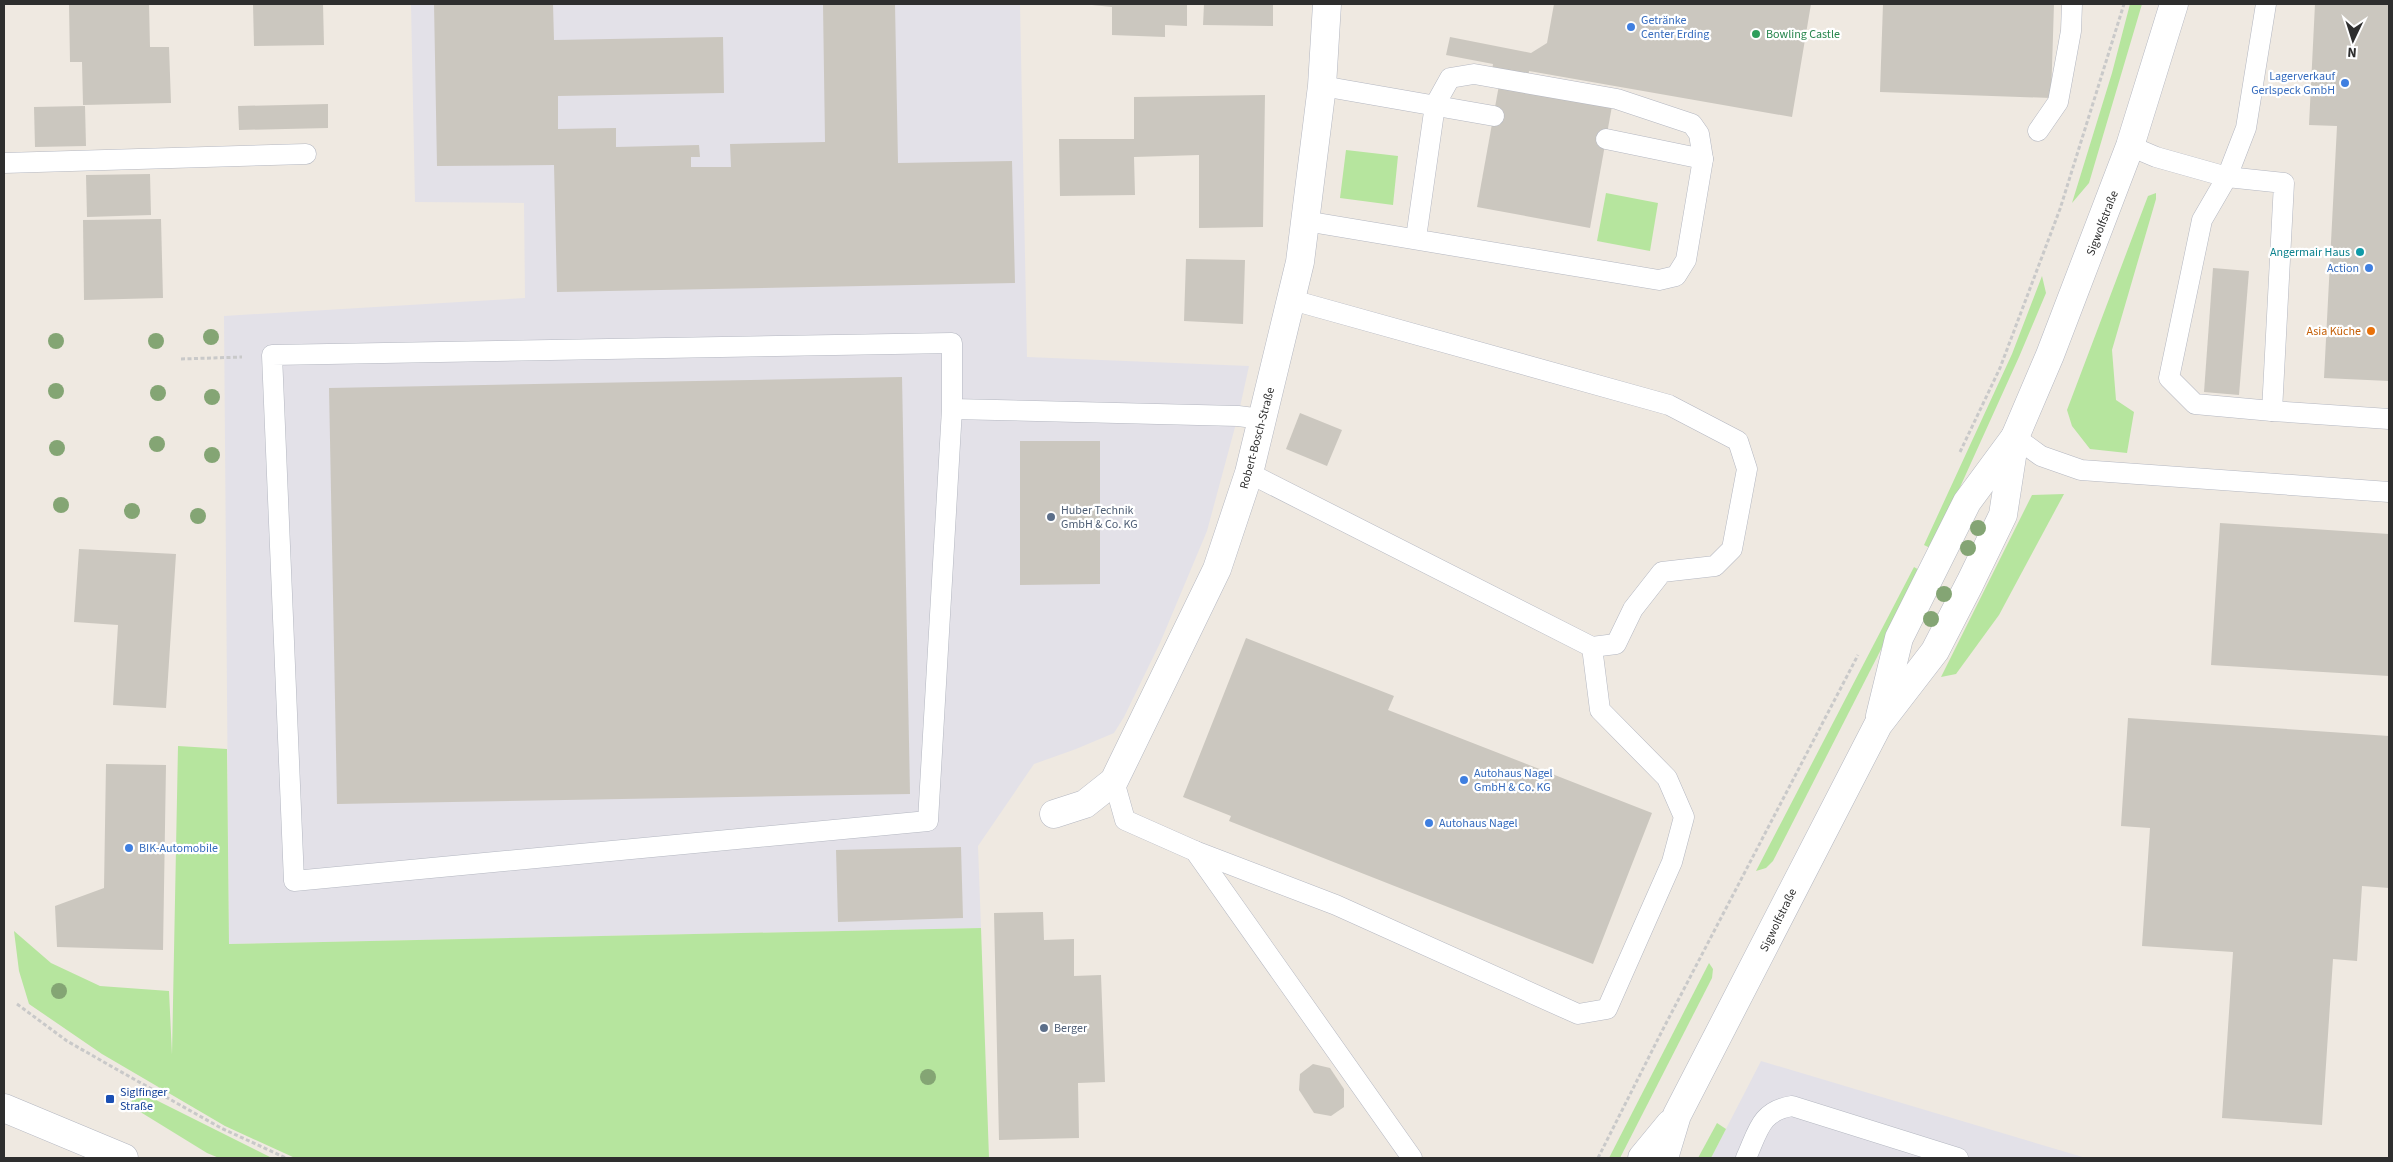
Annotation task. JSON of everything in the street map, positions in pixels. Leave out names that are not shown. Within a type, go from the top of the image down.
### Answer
[{"type":"street","name":"Robert-Bosch-Straße","points":[[1054,814],[1085,804],[1114,781],[1218,569],[1249,473],[1292,300],[1305,221],[1322,86],[1327,4]]},
{"type":"street","name":"Sigwolfstraße","points":[[1878,724],[1899,638],[1967,502],[2015,437],[2061,328],[2130,146],[2174,4]]},
{"type":"street","name":"Sigwolfstraße","points":[[1664,1158],[1677,1116],[1878,724],[1935,651],[2003,515],[2015,437]]},
{"type":"street","points":[[4,1108],[124,1158]]},
{"type":"street","name":"Sigwolfstraße","points":[[1642,1158],[1677,1116]]},
{"type":"lane","points":[[2038,131],[2058,102],[2071,31],[2072,4]]},
{"type":"lane","points":[[2266,4],[2246,128],[2228,177],[2202,220],[2169,378],[2195,404],[2389,419]]},
{"type":"lane","points":[[1305,221],[1659,280],[1676,276],[1686,260],[1703,159],[1699,134],[1692,124],[1617,99],[1474,74],[1450,78],[1435,105],[1416,238]]},
{"type":"lane","points":[[1322,86],[1494,116]]},
{"type":"lane","points":[[1606,139],[1703,159]]},
{"type":"lane","points":[[2130,146],[2156,157],[2228,177],[2284,183],[2272,411]]},
{"type":"lane","points":[[4,163],[306,154]]},
{"type":"lane","points":[[1249,473],[1592,647],[1616,644],[1633,609],[1662,572],[1715,566],[1732,549],[1747,469],[1738,441],[1669,404],[1292,300]]},
{"type":"lane","points":[[952,343],[952,409],[928,821],[294,881],[272,356],[952,343]]},
{"type":"lane","points":[[952,409],[1238,416],[1262,419]]},
{"type":"lane","points":[[2015,437],[2041,456],[2081,470],[2389,492]]},
{"type":"lane","points":[[1114,781],[1126,820],[1195,851],[1336,905],[1578,1014],[1607,1009],[1672,862],[1684,817],[1667,778],[1600,710],[1592,647]]},
{"type":"lane","points":[[1195,851],[1412,1158]]},
{"type":"lane","points":[[1746,1158],[1764,1118],[1777,1108],[1792,1106],[1958,1158]]},
{"type":"path","points":[[1960,453],[2000,368],[2060,209],[2124,4]]},
{"type":"path","points":[[180,359],[272,356]]},
{"type":"path","points":[[1598,1158],[1661,1033],[1859,654]]},
{"type":"path","points":[[17,1004],[67,1041],[221,1128],[286,1158]]},
{"type":"shaded area","name":"Huber Technik GmbH & Co. KG","points":[[411,4],[1020,4],[1027,357],[1249,366],[1238,416],[1207,531],[1160,643],[1124,717],[1114,733],[1034,764],[978,846],[981,928],[229,944],[224,316],[525,298],[524,203],[415,202]]},
{"type":"shaded area","points":[[1761,1061],[2086,1158],[1711,1158]]},
{"type":"green space","points":[[2130,4],[2142,4],[2089,183],[2072,203],[2112,73]]},
{"type":"green space","points":[[1346,150],[1398,156],[1393,205],[1340,198]]},
{"type":"green space","points":[[1606,193],[1658,203],[1650,251],[1597,241]]},
{"type":"green space","points":[[2156,193],[2156,199],[2112,350],[2116,400],[2134,412],[2127,453],[2090,449],[2072,426],[2067,410],[2148,196]]},
{"type":"green space","points":[[2042,276],[2046,293],[1932,549],[1924,545],[2012,354]]},
{"type":"green space","points":[[2064,494],[1999,615],[1956,674],[1941,677],[2032,495]]},
{"type":"green space","points":[[1914,567],[1921,571],[1773,861],[1766,868],[1756,871]]},
{"type":"green space","points":[[178,746],[227,749],[229,944],[981,928],[989,1158],[295,1158],[225,1126],[102,1054],[29,1004],[19,971],[14,931],[51,963],[100,986],[169,991],[172,1055]]},
{"type":"green space","points":[[1709,963],[1713,969],[1712,978],[1620,1158],[1609,1158]]},
{"type":"green space","points":[[140,1095],[148,1096],[272,1158],[219,1158],[207,1153],[129,1105],[134,1097]]},
{"type":"green space","points":[[1717,1123],[1726,1129],[1711,1158],[1698,1158]]},
{"type":"building","points":[[69,4],[149,4],[150,47],[169,47],[171,103],[83,105],[82,62],[70,62]]},
{"type":"building","points":[[253,4],[323,4],[324,45],[254,46]]},
{"type":"building","points":[[434,4],[553,4],[554,40],[723,37],[724,93],[558,96],[558,129],[616,128],[616,147],[699,145],[700,157],[691,157],[691,167],[731,167],[730,144],[825,142],[823,4],[895,4],[898,163],[1012,161],[1015,283],[557,292],[554,165],[437,166]]},
{"type":"building","points":[[1082,4],[1187,4],[1187,26],[1165,25],[1165,37],[1112,35],[1112,7]]},
{"type":"building","points":[[1204,4],[1273,4],[1273,26],[1203,25]]},
{"type":"building","points":[[1554,4],[1811,4],[1792,117],[1529,71],[1528,78],[1492,71],[1493,64],[1446,55],[1450,37],[1531,53],[1547,43]]},
{"type":"building","points":[[1883,4],[2054,4],[2051,98],[1880,92]]},
{"type":"building","name":"Angermair Haus","points":[[2315,4],[2389,4],[2389,381],[2324,378],[2337,126],[2309,125]]},
{"type":"building","points":[[1499,85],[1612,106],[1590,228],[1477,207]]},
{"type":"building","points":[[1265,95],[1263,227],[1199,228],[1199,155],[1134,157],[1135,195],[1060,196],[1059,139],[1134,139],[1134,97]]},
{"type":"building","points":[[328,104],[328,128],[239,130],[238,106]]},
{"type":"building","points":[[85,106],[86,146],[35,147],[34,107]]},
{"type":"building","points":[[150,174],[151,215],[87,217],[86,175]]},
{"type":"building","points":[[161,219],[163,298],[84,300],[83,220]]},
{"type":"building","points":[[1186,259],[1245,260],[1243,324],[1184,321]]},
{"type":"building","points":[[2213,268],[2249,271],[2239,395],[2204,392]]},
{"type":"building","points":[[902,377],[910,794],[337,804],[329,388]]},
{"type":"building","points":[[1300,413],[1342,430],[1327,466],[1286,449]]},
{"type":"building","points":[[1020,441],[1100,441],[1100,584],[1020,585]]},
{"type":"building","points":[[2220,523],[2389,534],[2389,676],[2211,665]]},
{"type":"building","points":[[79,549],[176,554],[166,708],[113,705],[118,625],[74,622]]},
{"type":"building","points":[[1246,638],[1394,696],[1388,710],[1652,813],[1593,964],[1229,821],[1231,816],[1183,797]]},
{"type":"building","points":[[2128,718],[2389,736],[2389,888],[2362,886],[2357,961],[2333,959],[2322,1125],[2222,1118],[2233,952],[2142,946],[2150,828],[2121,826]]},
{"type":"building","points":[[106,764],[166,765],[163,950],[57,947],[55,906],[104,888]]},
{"type":"building","points":[[961,847],[963,918],[838,922],[836,850]]},
{"type":"building","points":[[1043,912],[1044,940],[1074,939],[1074,976],[1101,975],[1105,1082],[1078,1083],[1079,1138],[999,1140],[994,913]]},
{"type":"building","points":[[1313,1064],[1330,1068],[1344,1089],[1344,1107],[1331,1116],[1314,1113],[1299,1090],[1300,1074]]},
{"type":"place","name":"Getränke Center Erding","points":[[1631,27]]},
{"type":"place","name":"Bowling Castle","points":[[1756,34]]},
{"type":"place","name":"Lagerverkauf Gerlspeck GmbH","points":[[2345,83]]},
{"type":"place","name":"Angermair Haus","points":[[2360,252]]},
{"type":"place","name":"Action","points":[[2369,268]]},
{"type":"place","name":"Asia Küche","points":[[2371,331]]},
{"type":"place","name":"Huber Technik GmbH & Co. KG","points":[[1051,517]]},
{"type":"place","name":"Autohaus Nagel GmbH & Co. KG","points":[[1464,780]]},
{"type":"place","name":"Autohaus Nagel","points":[[1429,823]]},
{"type":"place","name":"BIK-Automobile","points":[[129,848]]},
{"type":"place","name":"Berger","points":[[1044,1028]]},
{"type":"place","name":"Siglfinger Straße","points":[[110,1099]]}]
